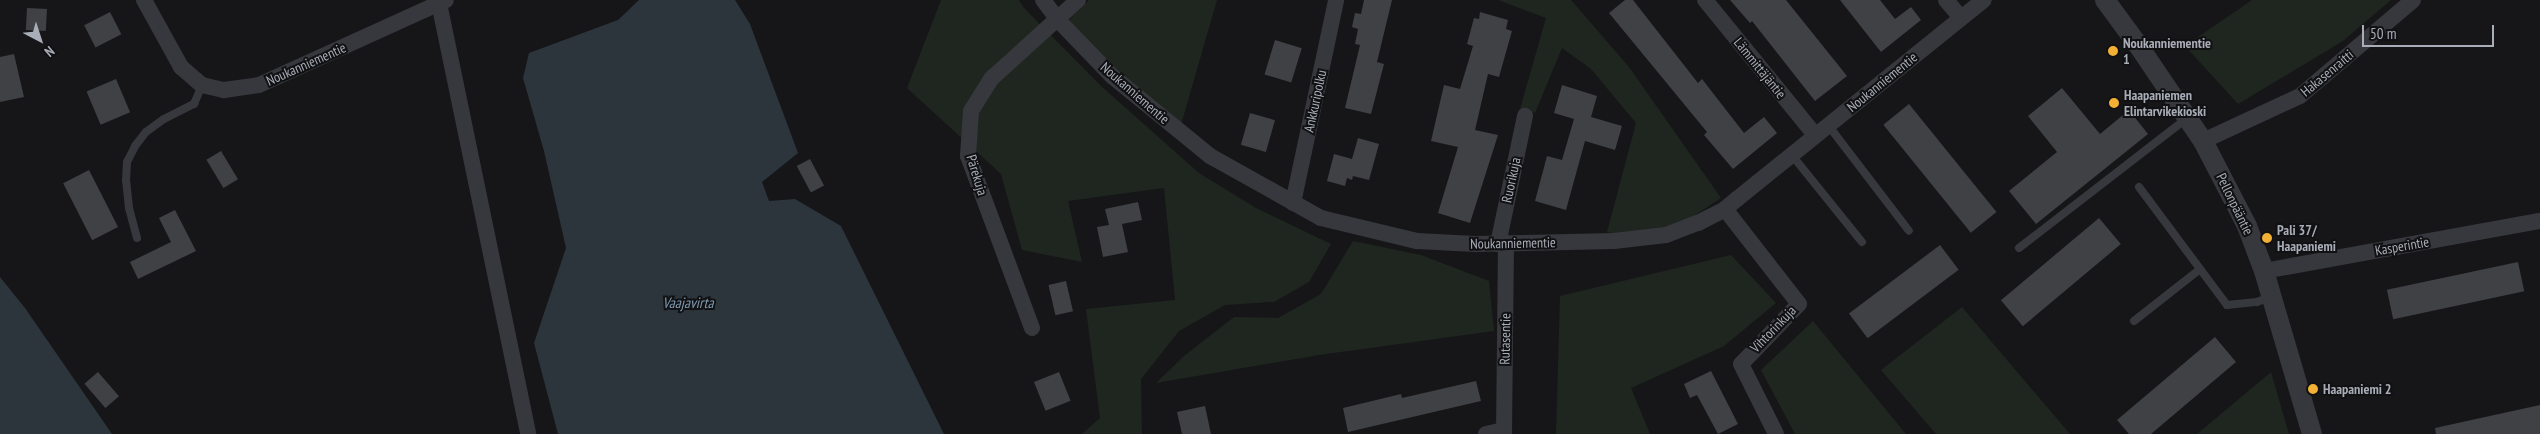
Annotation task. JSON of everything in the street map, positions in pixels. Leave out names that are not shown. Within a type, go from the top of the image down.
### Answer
[{"type":"street","name":"Noukanniementie","points":[[144,0],[181,67],[202,85],[224,90],[259,85],[443,2]]},
{"type":"street","name":"Noukanniementie","points":[[1043,0],[1058,20],[1112,76],[1210,156],[1321,218],[1374,233],[1418,241],[1502,243],[1614,241],[1666,235],[1698,223],[1725,209],[1984,0]]},
{"type":"street","name":"Pärekuja","points":[[1032,328],[968,156],[971,111],[992,78],[1078,0]]},
{"type":"street","name":"Ankkuripolku","points":[[1293,202],[1336,0]]},
{"type":"street","name":"Lämmittäjäntie","points":[[1705,0],[1821,130]]},
{"type":"street","points":[[1946,0],[1961,18]]},
{"type":"street","name":"Pellonpääntie","points":[[2105,0],[2203,140],[2247,226],[2272,296],[2312,434]]},
{"type":"street","name":"Hakasenraitti","points":[[2203,140],[2300,96],[2413,0]]},
{"type":"street","points":[[443,2],[528,434]]},
{"type":"street","name":"Ruorikuja","points":[[1502,243],[1524,116]]},
{"type":"street","name":"Vihtorinkuja","points":[[1725,209],[1798,304],[1741,364],[1776,434]]},
{"type":"street","name":"Kasperintie","points":[[2264,271],[2540,221]]},
{"type":"street","name":"Rutasentie","points":[[1502,243],[1504,432]]},
{"type":"street","points":[[1486,434],[1504,432]]},
{"type":"lane","points":[[137,238],[129,208],[126,180],[127,162],[135,146],[146,132],[164,119],[194,104],[202,85]]},
{"type":"lane","points":[[2019,248],[2188,118]]},
{"type":"lane","points":[[1821,130],[1909,231]]},
{"type":"lane","points":[[1791,154],[1862,242]]},
{"type":"lane","points":[[2139,187],[2227,305],[2257,302],[2272,296]]},
{"type":"lane","points":[[2134,321],[2200,270]]},
{"type":"shaded area","points":[[941,0],[1019,0],[1024,8],[1101,86],[1199,173],[1256,208],[1331,244],[1309,282],[1274,302],[1225,305],[1179,331],[1141,379],[1142,434],[1082,434],[1100,418],[1086,309],[1175,300],[1164,188],[1068,201],[1082,262],[1022,250],[1001,174],[907,88]]},
{"type":"shaded area","points":[[1089,0],[1217,0],[1181,125],[1116,70],[1068,21]]},
{"type":"shaded area","points":[[1498,0],[1571,0],[1629,67],[1721,198],[1691,218],[1663,228],[1617,234],[1607,232],[1636,123],[1591,69],[1562,48],[1535,113],[1520,109],[1546,18]]},
{"type":"shaded area","points":[[2252,0],[2391,0],[2343,41],[2238,104],[2185,46]]},
{"type":"shaded area","points":[[1353,241],[1421,255],[1489,281],[1494,331],[1319,355],[1156,383],[1184,356],[1234,317],[1278,318],[1321,294]]},
{"type":"shaded area","points":[[1731,255],[1776,303],[1724,346],[1631,388],[1650,434],[1556,434],[1560,296]]},
{"type":"shaded area","points":[[1962,307],[2070,434],[1936,434],[1881,370]]},
{"type":"shaded area","points":[[1813,321],[1906,434],[1795,434],[1761,370]]},
{"type":"shaded area","points":[[2271,372],[2289,434],[2197,434]]},
{"type":"water","name":"Vaajavirta","points":[[639,0],[735,0],[750,24],[798,153],[762,182],[769,201],[795,199],[841,226],[944,434],[558,434],[534,343],[566,248],[544,151],[523,78],[529,53],[618,20]]},
{"type":"water","points":[[0,277],[25,308],[112,434],[0,434]]},
{"type":"building","points":[[1364,0],[1392,0],[1377,62],[1384,64],[1371,114],[1345,108],[1360,45],[1355,44],[1358,29],[1352,27],[1355,13],[1361,14]]},
{"type":"building","points":[[1625,0],[1633,0],[1698,83],[1702,79],[1744,133],[1764,117],[1777,133],[1733,169],[1704,135],[1707,132],[1609,13]]},
{"type":"building","points":[[1730,0],[1786,0],[1847,76],[1815,101],[1752,21],[1750,23]]},
{"type":"building","points":[[1840,0],[1880,0],[1895,19],[1911,7],[1921,20],[1881,52]]},
{"type":"building","points":[[27,8],[47,9],[46,31],[26,30]]},
{"type":"building","points":[[110,12],[121,34],[96,47],[84,25]]},
{"type":"building","points":[[1480,12],[1508,20],[1506,29],[1512,31],[1499,77],[1488,74],[1475,130],[1498,135],[1470,223],[1438,213],[1458,147],[1431,141],[1444,85],[1460,89],[1473,46],[1467,44],[1474,18],[1479,19]]},
{"type":"building","points":[[1275,40],[1302,48],[1291,83],[1264,74]]},
{"type":"building","points":[[14,54],[24,97],[0,102],[0,57]]},
{"type":"building","points":[[116,79],[130,112],[101,125],[87,92]]},
{"type":"building","points":[[1562,85],[1597,96],[1591,117],[1622,126],[1615,150],[1585,141],[1566,210],[1535,201],[1547,156],[1562,160],[1574,119],[1554,113]]},
{"type":"building","points":[[2062,88],[2100,134],[2129,110],[2148,134],[2036,224],[2009,191],[2057,152],[2028,116]]},
{"type":"building","points":[[1909,104],[1996,212],[1971,233],[1883,125]]},
{"type":"building","points":[[1250,113],[1275,120],[1266,152],[1241,145]]},
{"type":"building","points":[[1358,138],[1379,144],[1369,180],[1353,176],[1352,180],[1347,178],[1345,186],[1327,181],[1334,154],[1352,159]]},
{"type":"building","points":[[221,151],[238,179],[223,188],[206,160]]},
{"type":"building","points":[[810,159],[824,185],[811,193],[797,166]]},
{"type":"building","points":[[89,170],[118,227],[92,240],[63,183]]},
{"type":"building","points":[[1138,202],[1142,220],[1122,224],[1128,252],[1103,257],[1097,227],[1109,225],[1105,209]]},
{"type":"building","points":[[175,210],[196,251],[138,279],[130,262],[171,242],[159,218]]},
{"type":"building","points":[[2099,218],[2121,244],[2023,326],[2001,300]]},
{"type":"building","points":[[1940,245],[1959,270],[1868,338],[1849,314]]},
{"type":"building","points":[[2518,262],[2524,291],[2393,319],[2387,290]]},
{"type":"building","points":[[1066,281],[1073,311],[1055,315],[1048,285]]},
{"type":"building","points":[[2215,337],[2236,362],[2151,434],[2129,434],[2117,420]]},
{"type":"building","points":[[1711,371],[1738,424],[1718,434],[1697,395],[1690,398],[1684,384]]},
{"type":"building","points":[[98,372],[119,396],[105,408],[84,384]]},
{"type":"building","points":[[1059,372],[1071,401],[1046,411],[1034,382]]},
{"type":"building","points":[[1476,381],[1481,401],[1348,432],[1343,408],[1401,394],[1402,398]]},
{"type":"building","points":[[2540,405],[2540,434],[2436,434],[2435,428]]},
{"type":"building","points":[[1205,406],[1211,434],[1182,434],[1177,412]]},
{"type":"place","name":"Noukanniementie 1","points":[[2113,51]]},
{"type":"place","name":"Haapaniemen Elintarvikekioski","points":[[2114,103]]},
{"type":"place","name":"Pali 37/ Haapaniemi","points":[[2267,238]]},
{"type":"place","name":"Haapaniemi 2","points":[[2313,389]]}]
